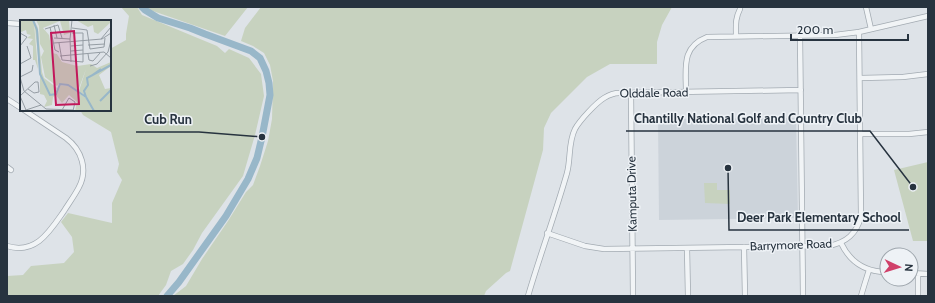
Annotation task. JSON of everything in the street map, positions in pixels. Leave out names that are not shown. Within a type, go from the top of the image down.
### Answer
[{"type":"street","points":[[866,7],[871,29]]},
{"type":"street","points":[[736,36],[736,21],[740,10]]},
{"type":"street","points":[[686,92],[686,59],[692,46],[701,39],[708,37],[736,36],[835,35],[859,32],[928,16]]},
{"type":"street","points":[[7,23],[20,24]]},
{"type":"street","name":"Barrymore Road","points":[[548,233],[593,248],[604,249],[829,246],[841,243],[849,238],[855,232],[862,216],[859,32]]},
{"type":"street","points":[[800,35],[803,296]]},
{"type":"street","points":[[860,78],[903,77],[928,74]]},
{"type":"street","name":"Olddale Road","points":[[528,296],[567,172],[572,135],[582,119],[605,97],[615,93],[631,92],[801,90]]},
{"type":"street","name":"Kamputa Drive","points":[[631,92],[633,296]]},
{"type":"street","points":[[7,99],[20,107]]},
{"type":"street","points":[[7,246],[17,248],[27,247],[36,244],[44,238],[78,189],[83,176],[82,159],[75,146],[66,138],[26,111]]},
{"type":"street","points":[[861,134],[909,134],[928,132]]},
{"type":"street","points":[[841,243],[846,252],[858,264],[869,270],[879,272]]},
{"type":"street","points":[[744,247],[745,296]]},
{"type":"street","points":[[687,248],[688,296]]},
{"type":"street","points":[[862,296],[869,270]]},
{"type":"shaded area","points":[[796,118],[798,218],[659,220],[658,119]]},
{"type":"green space","points":[[121,7],[137,7],[142,15],[217,46],[225,53],[229,49],[249,58],[261,74],[264,96],[243,176],[202,233],[193,250],[183,264],[171,271],[166,285],[158,296],[7,296],[7,276],[23,275],[31,266],[64,263],[74,252],[72,237],[61,222],[68,213],[112,223],[112,203],[122,180],[117,172],[119,164],[111,132],[83,115],[81,111],[111,111],[111,48],[126,40],[129,16]]},
{"type":"green space","points":[[148,7],[248,7],[225,36],[150,10]]},
{"type":"green space","points":[[261,7],[672,7],[662,25],[657,42],[657,64],[610,64],[587,77],[551,113],[544,128],[543,150],[510,271],[486,291],[484,296],[173,296],[186,286],[246,192],[253,185],[268,141],[272,119],[273,81],[270,65],[264,53],[241,41],[245,28]]},
{"type":"green space","points":[[928,162],[928,241],[913,241],[894,170]]},
{"type":"green space","points":[[704,183],[717,183],[717,190],[730,190],[730,204],[705,203]]},
{"type":"waterway","points":[[142,7],[158,18],[190,28],[251,51],[260,58],[266,71],[269,83],[270,95],[262,137],[257,158],[248,179],[226,216],[179,282],[167,296]]},
{"type":"place","name":"Cub Run","points":[[262,137]]},
{"type":"place","name":"Deer Park Elementary School","points":[[728,168]]},
{"type":"place","name":"Chantilly National Golf and Country Club","points":[[913,187]]}]
